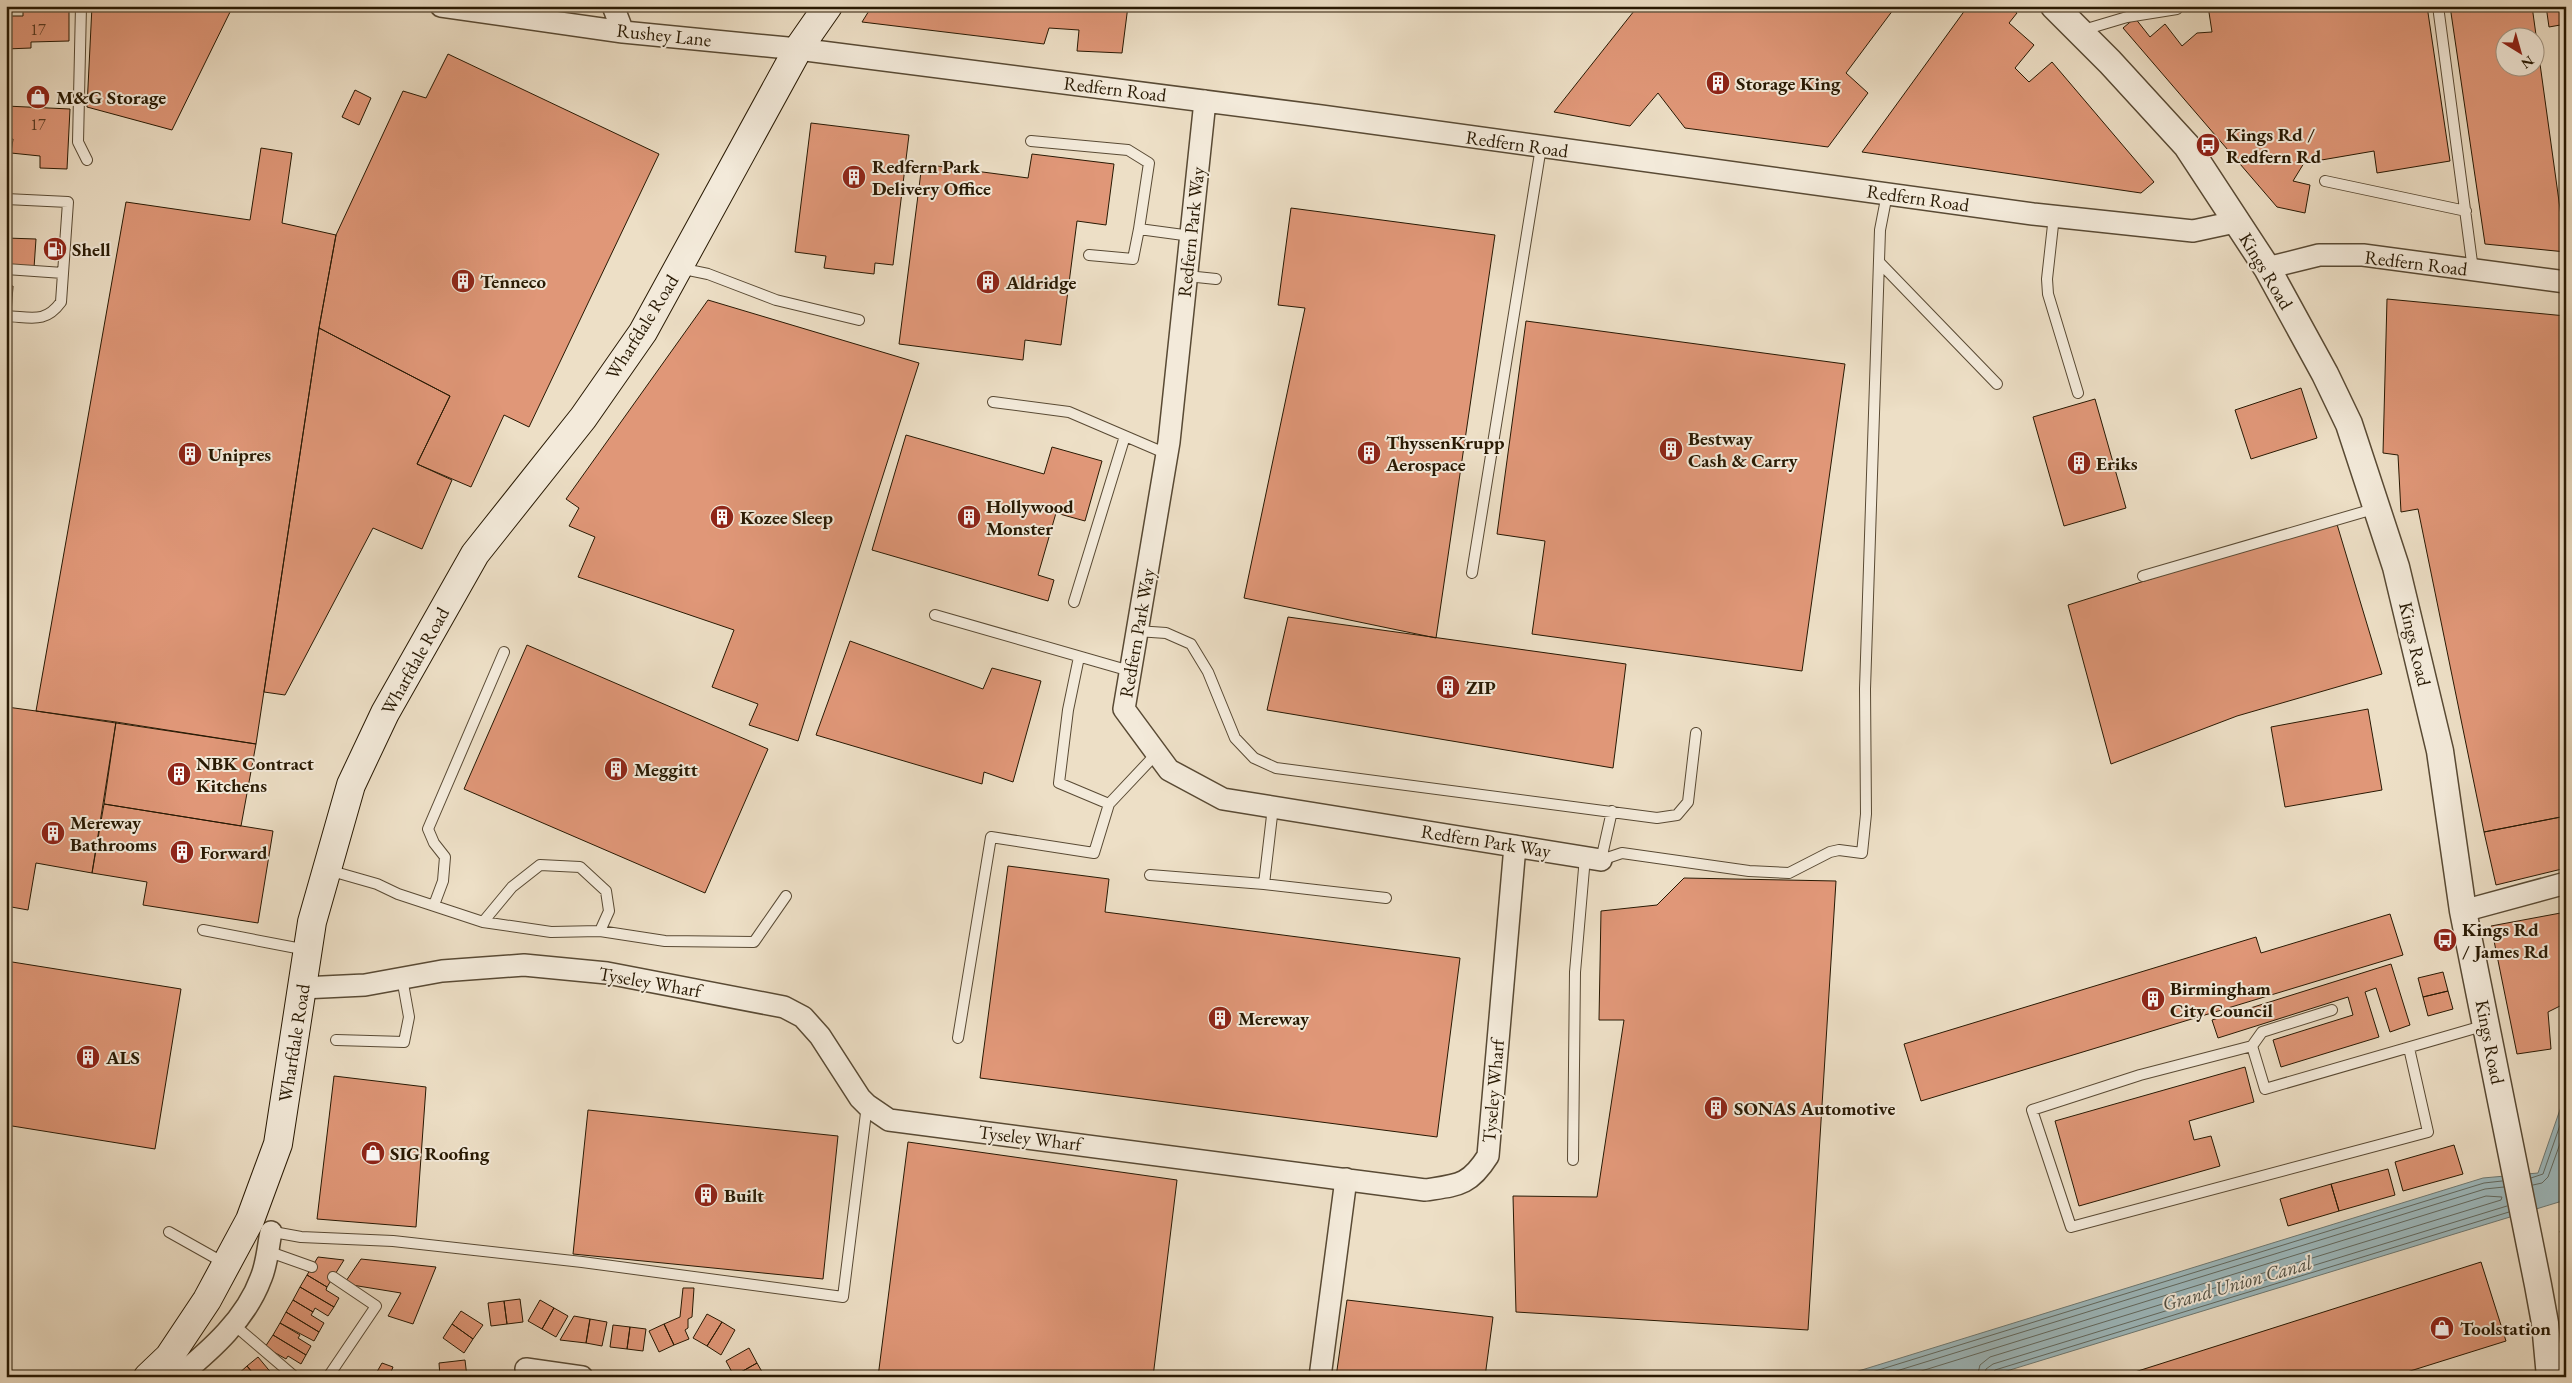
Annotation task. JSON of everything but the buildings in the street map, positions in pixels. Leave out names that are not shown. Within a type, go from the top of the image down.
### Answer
[{"type":"main road","name":"Wharfdale Road","points":[[148,1377],[168,1357],[207,1300],[226,1264],[263,1234],[312,922],[351,785],[385,713],[475,554],[583,418],[642,332],[798,49],[828,6]]},
{"type":"street","name":"Rushey Lane","points":[[441,6],[623,32],[798,49]]},
{"type":"street","points":[[613,6],[623,32]]},
{"type":"street","name":"Kings Road","points":[[2054,6],[2080,31],[2187,146],[2267,268],[2325,374],[2349,424],[2396,567],[2440,752],[2463,911],[2538,1285],[2550,1377]]},
{"type":"street","name":"Redfern Road","points":[[798,49],[1205,101],[2054,216],[2193,231],[2236,222]]},
{"type":"street","name":"Redfern Park Way","points":[[1205,101],[1167,454],[1124,709],[1169,770],[1223,799],[1593,858]]},
{"type":"street","name":"Redfern Road","points":[[2267,268],[2319,255],[2363,256],[2566,282]]},
{"type":"street","name":"Tyseley Wharf","points":[[302,988],[365,985],[442,971],[524,965],[606,973],[784,1007],[803,1016],[820,1036],[867,1105],[888,1120],[1425,1190],[1456,1185],[1476,1174],[1488,1156],[1515,846]]},
{"type":"street","points":[[2463,911],[2566,883]]},
{"type":"street","points":[[1320,1377],[1346,1179]]},
{"type":"street","name":"Wharfdale Road","points":[[178,1377],[216,1345],[248,1305],[262,1276],[263,1234]]},
{"type":"street","points":[[526,1370],[582,1377]]},
{"type":"lane","points":[[81,6],[78,142],[88,160]]},
{"type":"lane","points":[[2438,6],[2474,270]]},
{"type":"lane","points":[[2080,31],[2127,17],[2177,9]]},
{"type":"lane","points":[[1031,141],[1128,150],[1149,163],[1139,229],[1132,259],[1089,255]]},
{"type":"lane","points":[[1472,573],[1541,147]]},
{"type":"lane","points":[[2325,181],[2466,211]]},
{"type":"lane","points":[[1593,858],[1622,853],[1750,871],[1789,873],[1830,852],[1862,853],[1866,814],[1865,689],[1880,230],[1887,194]]},
{"type":"lane","points":[[6,199],[68,202],[61,302],[53,313],[43,318],[6,316]]},
{"type":"lane","points":[[2054,216],[2047,279],[2048,294],[2078,393]]},
{"type":"lane","points":[[1139,229],[1191,236]]},
{"type":"lane","points":[[1879,262],[1997,384]]},
{"type":"lane","points":[[678,268],[708,274],[776,300],[858,320]]},
{"type":"lane","points":[[6,269],[63,273]]},
{"type":"lane","points":[[1187,276],[1216,279]]},
{"type":"lane","points":[[993,402],[1069,412],[1106,426],[1167,454]]},
{"type":"lane","points":[[1074,602],[1125,436]]},
{"type":"lane","points":[[2143,576],[2378,508]]},
{"type":"lane","points":[[935,616],[1130,671]]},
{"type":"lane","points":[[1137,631],[1166,633],[1191,644],[1208,672],[1235,738],[1254,758],[1276,768],[1657,818],[1676,815],[1688,802],[1696,733]]},
{"type":"lane","points":[[434,905],[443,881],[445,857],[434,843],[428,829],[504,652]]},
{"type":"lane","points":[[1079,657],[1067,719],[1059,783],[1109,804]]},
{"type":"lane","points":[[958,1038],[991,837],[1094,853],[1109,804],[1157,753]]},
{"type":"lane","points":[[1264,884],[1273,807]]},
{"type":"lane","points":[[1573,1160],[1575,972],[1593,858],[1612,811]]},
{"type":"lane","points":[[483,922],[512,887],[540,865],[580,867],[606,890],[609,911],[600,931]]},
{"type":"lane","points":[[327,870],[378,884],[398,894],[483,922],[551,932],[600,931],[665,941],[754,942],[786,896]]},
{"type":"lane","points":[[1150,875],[1264,884],[1386,898]]},
{"type":"lane","points":[[203,930],[308,950]]},
{"type":"lane","points":[[336,1040],[404,1042],[408,1017],[402,978]]},
{"type":"lane","points":[[2332,1010],[2262,1032],[2252,1046],[2140,1075],[2032,1110],[2071,1227],[2428,1132],[2409,1048]]},
{"type":"lane","points":[[2252,1046],[2265,1089],[2487,1025]]},
{"type":"lane","points":[[263,1234],[393,1241],[552,1259],[844,1297],[867,1105]]},
{"type":"lane","points":[[169,1232],[226,1264]]},
{"type":"lane","points":[[263,1234],[312,1267]]},
{"type":"lane","points":[[328,1377],[376,1306],[333,1277]]},
{"type":"lane","points":[[233,1324],[295,1377]]},
{"type":"water","name":"Grand Union Canal","points":[[2563,1101],[2566,1102],[2566,1201],[1987,1377],[1839,1377],[2483,1178],[2538,1173]]},
{"type":"place","name":"Storage King","points":[[1718,83]]},
{"type":"place","name":"M&G Storage","points":[[38,97]]},
{"type":"place","name":"Kings Rd / Redfern Rd","points":[[2208,145]]},
{"type":"place","name":"Redfern Park Delivery Office","points":[[854,177]]},
{"type":"place","name":"Shell","points":[[55,249]]},
{"type":"place","name":"Tenneco","points":[[463,281]]},
{"type":"place","name":"Aldridge","points":[[988,282]]},
{"type":"place","name":"Bestway Cash & Carry","points":[[1671,449]]},
{"type":"place","name":"ThyssenKrupp Aerospace","points":[[1369,453]]},
{"type":"place","name":"Unipres","points":[[190,454]]},
{"type":"place","name":"Eriks","points":[[2079,463]]},
{"type":"place","name":"Kozee Sleep","points":[[722,517]]},
{"type":"place","name":"Hollywood Monster","points":[[969,517]]},
{"type":"place","name":"ZIP","points":[[1448,687]]},
{"type":"place","name":"Meggitt","points":[[616,769]]},
{"type":"place","name":"NBK Contract Kitchens","points":[[179,774]]},
{"type":"place","name":"Mereway Bathrooms","points":[[53,833]]},
{"type":"place","name":"Forward","points":[[182,852]]},
{"type":"place","name":"Kings Rd / James Rd","points":[[2445,940]]},
{"type":"place","name":"Birmingham City Council","points":[[2153,999]]},
{"type":"place","name":"Mereway","points":[[1220,1018]]},
{"type":"place","name":"ALS","points":[[88,1057]]},
{"type":"place","name":"SONAS Automotive","points":[[1716,1108]]},
{"type":"place","name":"SIG Roofing","points":[[373,1153]]},
{"type":"place","name":"Built","points":[[706,1195]]},
{"type":"place","name":"Toolstation","points":[[2442,1328]]}]
